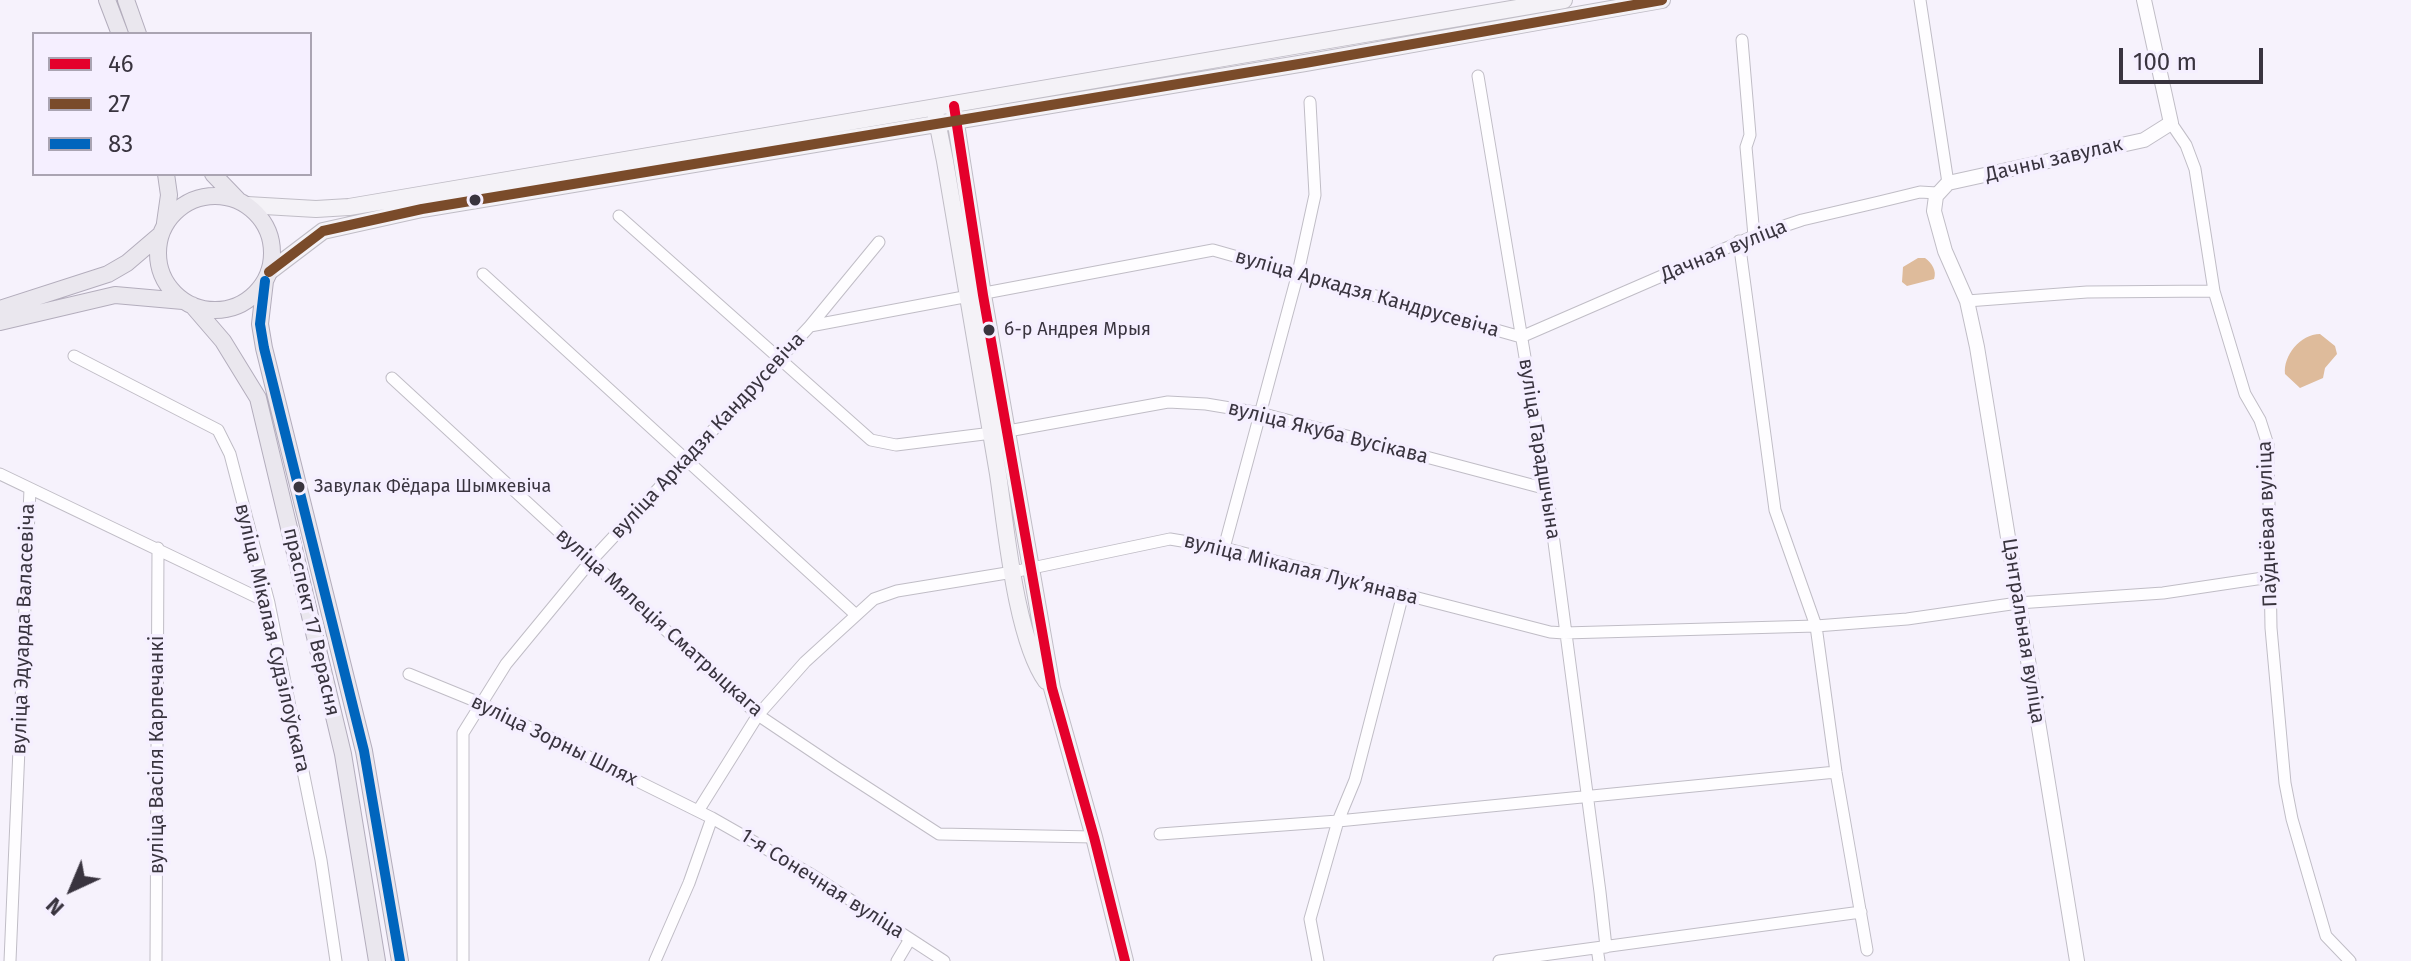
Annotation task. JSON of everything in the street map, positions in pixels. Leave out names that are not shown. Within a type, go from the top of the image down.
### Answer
[{"type":"main road","points":[[107,0],[119,32]]},
{"type":"main road","points":[[126,0],[137,32]]},
{"type":"main road","points":[[955,114],[1564,0]]},
{"type":"main road","points":[[0,309],[108,274],[127,263],[163,229],[177,210],[202,197],[221,196],[243,203],[316,209],[349,207],[936,116],[1305,63],[1662,0]]},
{"type":"main road","points":[[955,114],[975,296]]},
{"type":"main road","points":[[0,322],[115,295],[188,303],[219,310],[238,306],[254,296],[267,277],[323,231],[422,209],[936,116]]},
{"type":"main road","points":[[936,116],[975,296],[999,432],[1021,570],[1029,646],[1038,669],[1052,688],[1125,961]]},
{"type":"main road","points":[[166,176],[169,195],[158,252],[161,271],[170,288],[188,303]]},
{"type":"main road","points":[[215,176],[261,218],[270,235],[273,254],[267,277]]},
{"type":"main road","name":"праспект 17 Верасня","points":[[267,277],[260,324],[264,348],[364,751],[400,961]]},
{"type":"main road","name":"праспект 17 Верасня","points":[[188,303],[223,341],[258,398],[343,754],[377,961]]},
{"type":"street","points":[[1920,0],[1943,188]]},
{"type":"street","points":[[2144,0],[2171,123]]},
{"type":"street","points":[[1742,40],[1750,135],[1746,147],[1754,236]]},
{"type":"street","name":"вуліца Гарадшчына","points":[[1478,76],[1547,489],[1564,633]]},
{"type":"street","points":[[1224,548],[1298,273],[1315,195],[1310,102]]},
{"type":"street","name":"Дачны завулак","points":[[1943,188],[2144,140],[2171,123]]},
{"type":"street","name":"Паўднёвая вуліца","points":[[2171,123],[2186,145],[2195,169],[2214,291],[2245,394],[2265,432],[2271,628],[2285,783],[2292,819],[2335,961]]},
{"type":"street","name":"Дачная вуліца","points":[[1521,337],[1739,241],[1802,220],[1943,188]]},
{"type":"street","name":"Цэнтральная вуліца","points":[[1943,188],[1934,208],[1940,236],[1967,301],[1977,347],[2077,961]]},
{"type":"street","name":"вуліца Якуба Вусікава","points":[[619,216],[871,440],[896,445],[999,432],[1168,402],[1206,404],[1260,413],[1547,489]]},
{"type":"street","points":[[1739,241],[1775,510],[1816,626],[1836,772],[1867,950]]},
{"type":"street","points":[[810,326],[879,242]]},
{"type":"street","name":"вуліца Аркадзя Кандрусевіча","points":[[480,703],[506,664],[590,562],[810,326],[1213,250],[1521,337]]},
{"type":"street","points":[[483,274],[855,614]]},
{"type":"street","points":[[1967,301],[2087,292],[2214,291]]},
{"type":"street","name":"вуліца Мікалая Судзілоўскага","points":[[74,356],[218,430],[230,454],[269,603],[321,860],[336,961]]},
{"type":"street","name":"вуліца Мялеція Сматрыцкага","points":[[392,378],[758,715],[939,834],[1094,837]]},
{"type":"street","points":[[0,474],[269,603]]},
{"type":"street","name":"вуліца Эдуарда Валасевіча","points":[[10,961],[30,489]]},
{"type":"street","name":"вуліца Мікалая Лукʼянава","points":[[698,811],[758,715],[805,662],[874,599],[897,591],[1021,570],[1170,539],[1224,548],[1550,632],[1564,633],[1816,626],[1907,619],[2018,603],[2163,593],[2270,577]]},
{"type":"street","name":"вуліца Васіля Карпечанкі","points":[[156,961],[158,548]]},
{"type":"street","points":[[1318,961],[1310,919],[1338,821],[1355,780],[1403,594]]},
{"type":"street","points":[[1564,633],[1589,797],[1601,952]]},
{"type":"street","name":"вуліца Зорны Шлях","points":[[409,674],[480,703],[698,811]]},
{"type":"street","points":[[463,961],[463,733],[480,703]]},
{"type":"street","points":[[1160,834],[1338,821],[1836,772]]},
{"type":"street","name":"1-я Сонечная вуліца","points":[[698,811],[812,875],[944,961]]},
{"type":"street","points":[[655,961],[689,883],[712,818]]},
{"type":"street","points":[[1499,961],[1601,952],[1861,912]]},
{"type":"street","name":"Паўднёвая вуліца","points":[[2326,936],[2350,961]]},
{"type":"street","points":[[897,961],[910,939]]},
{"type":"shaded area","points":[[1918,258],[1925,258],[1932,265],[1934,279],[1907,286],[1902,282],[1903,267]]},
{"type":"shaded area","points":[[2320,334],[2335,346],[2337,354],[2325,368],[2323,378],[2300,388],[2285,374],[2287,360],[2300,342]]},
{"type":"transit line","name":"27","points":[[269,272],[323,231],[422,209],[1305,63],[1662,0]]},
{"type":"transit line","name":"46","points":[[954,106],[983,295],[1052,688],[1125,961]]},
{"type":"transit line","name":"83","points":[[265,281],[260,324],[264,348],[364,751],[400,961]]},
{"type":"place","name":"б-р Андрея Мрыя","points":[[989,330]]},
{"type":"place","name":"Завулак Фёдара Шымкевіча","points":[[299,487]]}]
